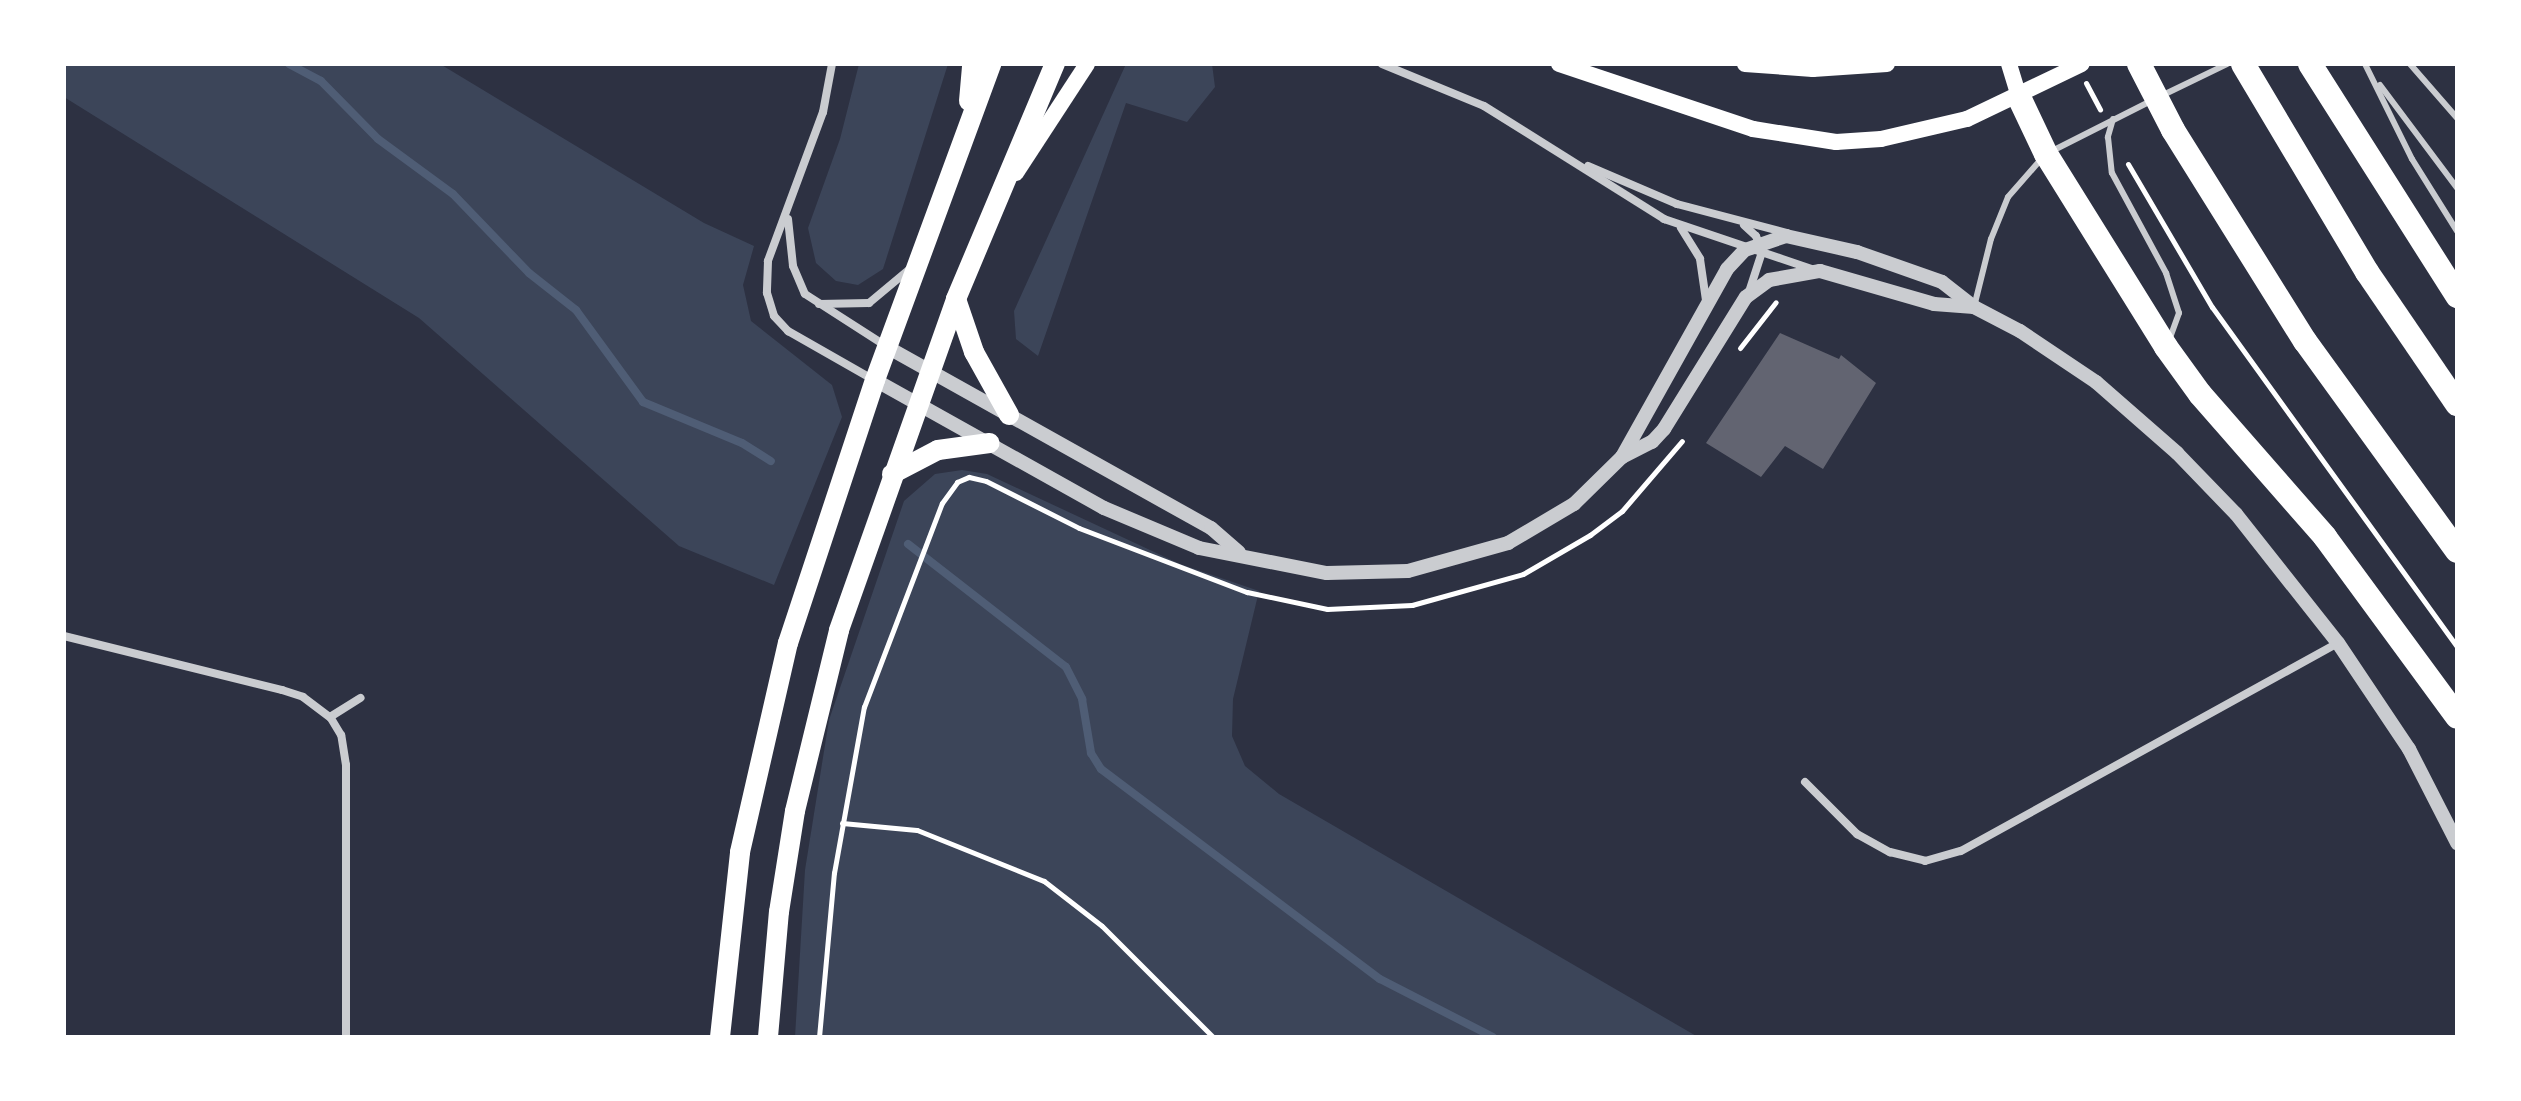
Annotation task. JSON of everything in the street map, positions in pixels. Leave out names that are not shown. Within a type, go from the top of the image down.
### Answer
[{"type":"highway","points":[[2139,64],[2173,130],[2305,341],[2457,551]]},
{"type":"highway","points":[[2243,64],[2257,93],[2367,272],[2457,404]]},
{"type":"highway","points":[[2310,64],[2457,296]]},
{"type":"highway","points":[[2019,97],[2046,154],[2166,347],[2200,394],[2325,537],[2457,717]]},
{"type":"main road","points":[[967,125],[972,64]]},
{"type":"main road","points":[[720,1037],[740,852],[772,705],[803,588],[875,380],[991,64]]},
{"type":"main road","points":[[768,1037],[779,912],[795,811],[839,630],[956,299],[1055,64]]},
{"type":"main road","points":[[1002,194],[1087,64]]},
{"type":"main road","points":[[1559,64],[1753,129],[1815,141],[1918,132],[2019,97],[2082,64]]},
{"type":"main road","points":[[1745,64],[1813,69],[1887,64]]},
{"type":"main road","points":[[2009,64],[2019,97]]},
{"type":"main road","points":[[956,299],[974,352],[1009,415]]},
{"type":"main road","points":[[892,474],[938,450],[990,443]]},
{"type":"street","points":[[832,64],[823,112],[788,218],[768,261],[772,312],[794,336],[1166,535],[1199,548],[1240,553],[1276,565],[1348,574],[1446,564],[1508,543],[1574,504],[1622,457],[1730,265],[1757,248],[1786,236],[1807,238]]},
{"type":"street","points":[[1382,64],[1472,100],[1576,161],[1654,214],[1677,225],[1934,304],[1974,307]]},
{"type":"street","points":[[1576,161],[1660,197],[1730,220],[1833,245],[1942,282],[1974,307],[2020,331],[2141,419],[2236,514],[2338,643],[2409,749],[2457,843]]},
{"type":"street","points":[[1654,214],[1660,197]]},
{"type":"street","points":[[788,218],[794,271],[814,302],[929,371],[1211,528],[1240,553]]},
{"type":"street","points":[[1622,457],[1652,442],[1664,429],[1759,272],[1757,248],[1750,229],[1730,220]]},
{"type":"street","points":[[1677,225],[1703,268],[1704,312]]},
{"type":"street","points":[[814,302],[842,308],[869,303],[920,259]]},
{"type":"street","points":[[1746,297],[1775,277],[1820,271]]},
{"type":"street","points":[[64,636],[282,690],[303,697],[330,717],[341,735],[346,765],[346,1037]]},
{"type":"street","points":[[1805,782],[1857,834],[1890,852],[1925,861],[1961,851],[2338,643]]},
{"type":"street","points":[[330,717],[360,698]]},
{"type":"lane","points":[[1974,307],[2008,197],[2046,154],[2227,64]]},
{"type":"lane","points":[[2365,64],[2412,159],[2457,231]]},
{"type":"lane","points":[[2410,64],[2457,118]]},
{"type":"lane","points":[[2370,73],[2457,188]]},
{"type":"lane","points":[[2113,119],[2108,137],[2112,173],[2166,273],[2179,313],[2166,347]]},
{"type":"path","points":[[2125,159],[2212,307],[2457,647]]},
{"type":"path","points":[[819,1037],[842,823],[864,707],[942,503],[957,482],[986,481],[1107,541],[1247,592]]},
{"type":"path","points":[[842,823],[917,830],[1044,881],[1102,926],[1213,1037]]},
{"type":"shaded area","points":[[64,64],[440,64],[704,223],[754,246],[743,285],[751,321],[832,385],[842,417],[774,585],[679,546],[419,318],[64,97]]},
{"type":"shaded area","points":[[859,64],[948,64],[883,269],[858,285],[836,281],[816,263],[808,228],[840,139]]},
{"type":"shaded area","points":[[1126,64],[1212,64],[1215,87],[1187,122],[1126,103],[1038,356],[1016,339],[1014,311]]},
{"type":"shaded area","points":[[962,470],[987,474],[1180,564],[1259,591],[1233,699],[1232,736],[1245,766],[1279,794],[1698,1037],[795,1037],[805,870],[829,720],[904,501],[935,474]]},
{"type":"building","points":[[1780,333],[1839,359],[1841,355],[1876,383],[1823,469],[1785,446],[1761,477],[1706,443]]},
{"type":"waterway","points":[[289,64],[321,81],[378,139],[453,194],[529,273],[576,310],[643,402],[742,443],[771,461]]},
{"type":"waterway","points":[[908,544],[1066,667],[1082,699],[1091,753],[1101,769],[1380,979],[1493,1037]]}]
